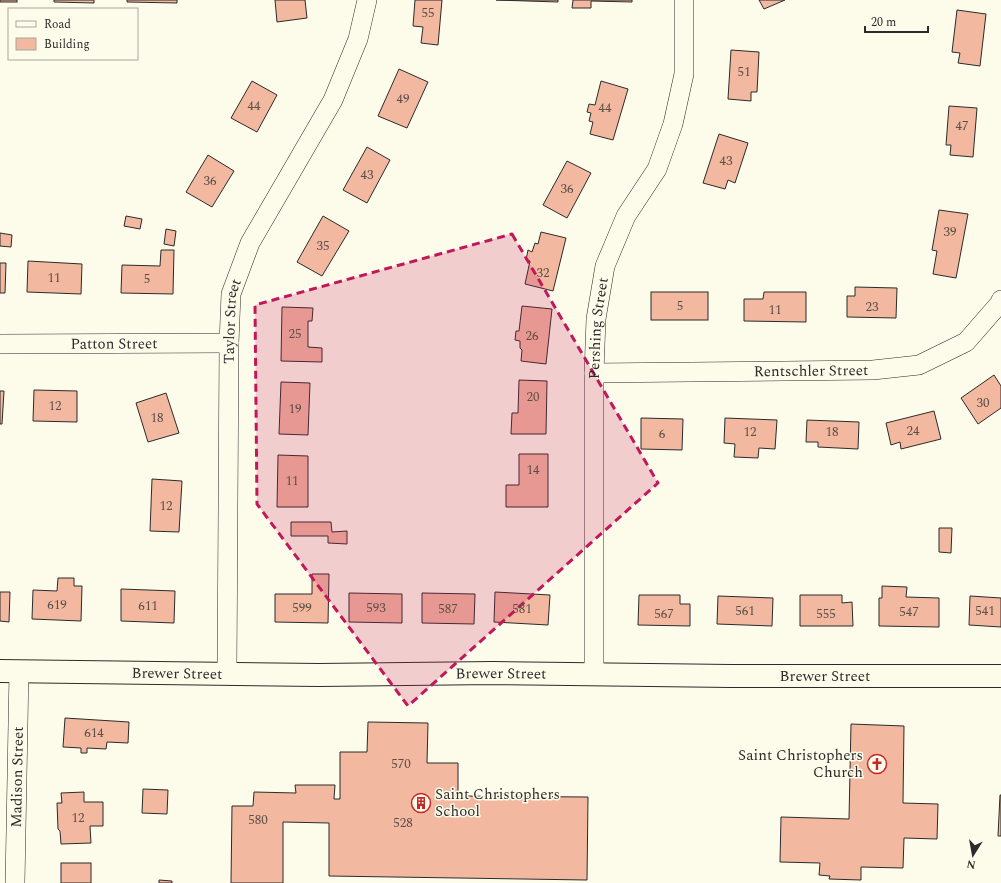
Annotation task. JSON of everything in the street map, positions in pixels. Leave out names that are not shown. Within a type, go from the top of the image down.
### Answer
[{"type":"street","name":"Taylor Street","points":[[227,673],[229,343],[231,294],[250,242],[333,100],[358,39],[367,0]]},
{"type":"street","name":"Pershing Street","points":[[594,674],[594,373],[596,319],[605,266],[626,216],[657,169],[673,124],[684,74],[684,0]]},
{"type":"street","name":"Rentschler Street","points":[[594,373],[873,370],[919,366],[966,342],[1001,300]]},
{"type":"street","name":"Patton Street","points":[[0,344],[229,343]]},
{"type":"street","name":"Brewer Street","points":[[10,671],[319,675],[493,673],[1001,676]]},
{"type":"street","name":"Madison Street","points":[[10,671],[15,883]]},
{"type":"highlighted area","points":[[512,234],[658,483],[408,706],[257,504],[255,305]]},
{"type":"building","points":[[0,0],[17,0],[17,2],[0,2]]},
{"type":"building","points":[[54,0],[94,0],[94,3],[54,2]]},
{"type":"building","points":[[127,0],[177,0],[177,3],[127,2]]},
{"type":"building","points":[[275,0],[305,0],[307,18],[277,22]]},
{"type":"building","points":[[415,0],[442,0],[438,45],[421,43],[423,27],[413,26]]},
{"type":"building","points":[[496,0],[558,0],[558,2]]},
{"type":"building","points":[[573,0],[632,0],[632,2],[591,1],[591,8],[572,8]]},
{"type":"building","points":[[759,0],[785,0],[764,9]]},
{"type":"building","points":[[957,10],[986,14],[980,66],[958,63],[960,53],[952,52]]},
{"type":"building","points":[[731,50],[759,52],[757,92],[751,92],[751,101],[728,99]]},
{"type":"building","points":[[399,69],[428,82],[407,128],[378,116]]},
{"type":"building","points":[[252,81],[277,95],[257,132],[231,118]]},
{"type":"building","points":[[601,81],[628,89],[613,140],[590,134],[593,122],[589,121],[591,113],[587,112],[589,104],[595,105]]},
{"type":"building","points":[[949,106],[977,108],[973,157],[950,155],[951,145],[946,145]]},
{"type":"building","points":[[719,134],[748,143],[735,183],[728,180],[725,189],[703,183]]},
{"type":"building","points":[[367,147],[390,160],[367,203],[343,190]]},
{"type":"building","points":[[208,155],[234,171],[212,207],[186,192]]},
{"type":"building","points":[[567,161],[591,173],[567,218],[543,205]]},
{"type":"building","points":[[939,210],[968,214],[956,278],[933,274],[937,251],[932,250]]},
{"type":"building","points":[[126,216],[142,219],[140,229],[124,226]]},
{"type":"building","points":[[323,216],[349,231],[322,276],[297,262]]},
{"type":"building","points":[[166,229],[176,231],[174,246],[164,244]]},
{"type":"building","points":[[541,232],[566,238],[553,291],[525,284],[530,261],[526,260],[528,250],[532,252],[535,243],[538,244]]},
{"type":"building","points":[[0,233],[12,235],[11,247],[0,246]]},
{"type":"building","points":[[161,250],[174,250],[173,294],[121,293],[122,265],[160,266]]},
{"type":"building","points":[[28,261],[82,264],[81,294],[27,292]]},
{"type":"building","points":[[0,263],[6,263],[5,293],[0,293]]},
{"type":"building","points":[[855,287],[897,288],[896,318],[847,317],[847,296],[855,296]]},
{"type":"building","points":[[651,292],[708,292],[708,320],[651,320]]},
{"type":"building","points":[[764,292],[806,292],[806,322],[744,321],[744,299],[763,299]]},
{"type":"building","points":[[522,306],[552,309],[546,364],[521,361],[522,350],[520,348],[520,341],[515,340],[516,331],[519,331]]},
{"type":"building","points":[[282,307],[313,308],[312,321],[308,321],[308,347],[322,348],[322,362],[281,361]]},
{"type":"building","points":[[994,375],[1001,386],[1001,408],[978,424],[961,398]]},
{"type":"building","points":[[519,380],[547,381],[546,434],[511,434],[512,413],[518,413]]},
{"type":"building","points":[[281,382],[310,383],[308,435],[279,434]]},
{"type":"building","points":[[34,390],[77,391],[77,422],[33,421]]},
{"type":"building","points":[[0,391],[4,391],[2,424],[0,424]]},
{"type":"building","points":[[166,393],[179,433],[148,442],[136,403]]},
{"type":"building","points":[[934,411],[941,439],[901,449],[900,442],[891,445],[886,423]]},
{"type":"building","points":[[641,418],[683,419],[682,450],[641,449]]},
{"type":"building","points":[[725,418],[777,420],[775,449],[759,448],[758,458],[734,457],[735,444],[724,443]]},
{"type":"building","points":[[807,420],[859,422],[858,449],[818,447],[818,442],[806,442]]},
{"type":"building","points":[[519,454],[548,454],[548,507],[506,507],[506,485],[519,485]]},
{"type":"building","points":[[278,455],[308,456],[308,507],[277,507]]},
{"type":"building","points":[[152,479],[182,481],[179,532],[150,531]]},
{"type":"building","points":[[291,522],[331,522],[332,532],[347,531],[347,544],[328,543],[328,536],[291,536]]},
{"type":"building","points":[[939,528],[952,528],[951,553],[939,552]]},
{"type":"building","points":[[312,574],[329,574],[328,623],[275,622],[275,594],[312,594]]},
{"type":"building","points":[[58,578],[74,578],[74,586],[82,586],[81,621],[32,619],[33,590],[57,591]]},
{"type":"building","points":[[882,586],[907,587],[906,597],[939,598],[939,627],[879,626],[879,598],[882,598]]},
{"type":"building","points":[[121,589],[175,591],[174,623],[121,621]]},
{"type":"building","points":[[0,592],[10,592],[9,622],[0,621]]},
{"type":"building","points":[[495,592],[550,595],[548,625],[494,622]]},
{"type":"building","points":[[349,593],[402,594],[402,623],[349,622]]},
{"type":"building","points":[[422,593],[475,594],[474,624],[422,623]]},
{"type":"building","points":[[639,595],[680,595],[680,604],[690,604],[690,626],[638,625]]},
{"type":"building","points":[[800,595],[842,595],[842,603],[852,602],[853,626],[800,626]]},
{"type":"building","points":[[718,596],[773,598],[772,626],[717,624]]},
{"type":"building","points":[[970,596],[1001,598],[1001,627],[969,625]]},
{"type":"building","points":[[65,718],[129,722],[128,743],[107,742],[106,749],[87,748],[87,753],[81,753],[81,748],[63,747]]},
{"type":"building","name":"Saint Christophers School","points":[[368,722],[428,723],[427,763],[458,763],[458,796],[588,797],[587,880],[329,876],[329,823],[283,822],[283,883],[231,883],[232,806],[253,806],[254,792],[296,793],[295,785],[335,785],[334,799],[340,799],[340,752],[367,752]]},
{"type":"building","name":"Saint Christophers Church","points":[[851,724],[904,726],[903,803],[938,804],[937,839],[904,838],[903,868],[861,867],[861,880],[829,879],[830,876],[819,875],[820,863],[780,862],[781,817],[849,819]]},
{"type":"building","points":[[143,789],[168,790],[167,814],[142,813]]},
{"type":"building","points":[[84,792],[84,802],[103,802],[103,826],[90,826],[91,843],[61,844],[60,831],[58,829],[57,803],[62,803],[61,793]]},
{"type":"building","points":[[1000,795],[1001,836],[998,836]]},
{"type":"building","points":[[61,863],[91,863],[91,883],[61,883]]},
{"type":"building","points":[[159,880],[172,881],[172,883],[159,883]]},
{"type":"place","name":"Saint Christophers Church","points":[[877,764]]},
{"type":"place","name":"Saint Christophers School","points":[[421,803]]}]
